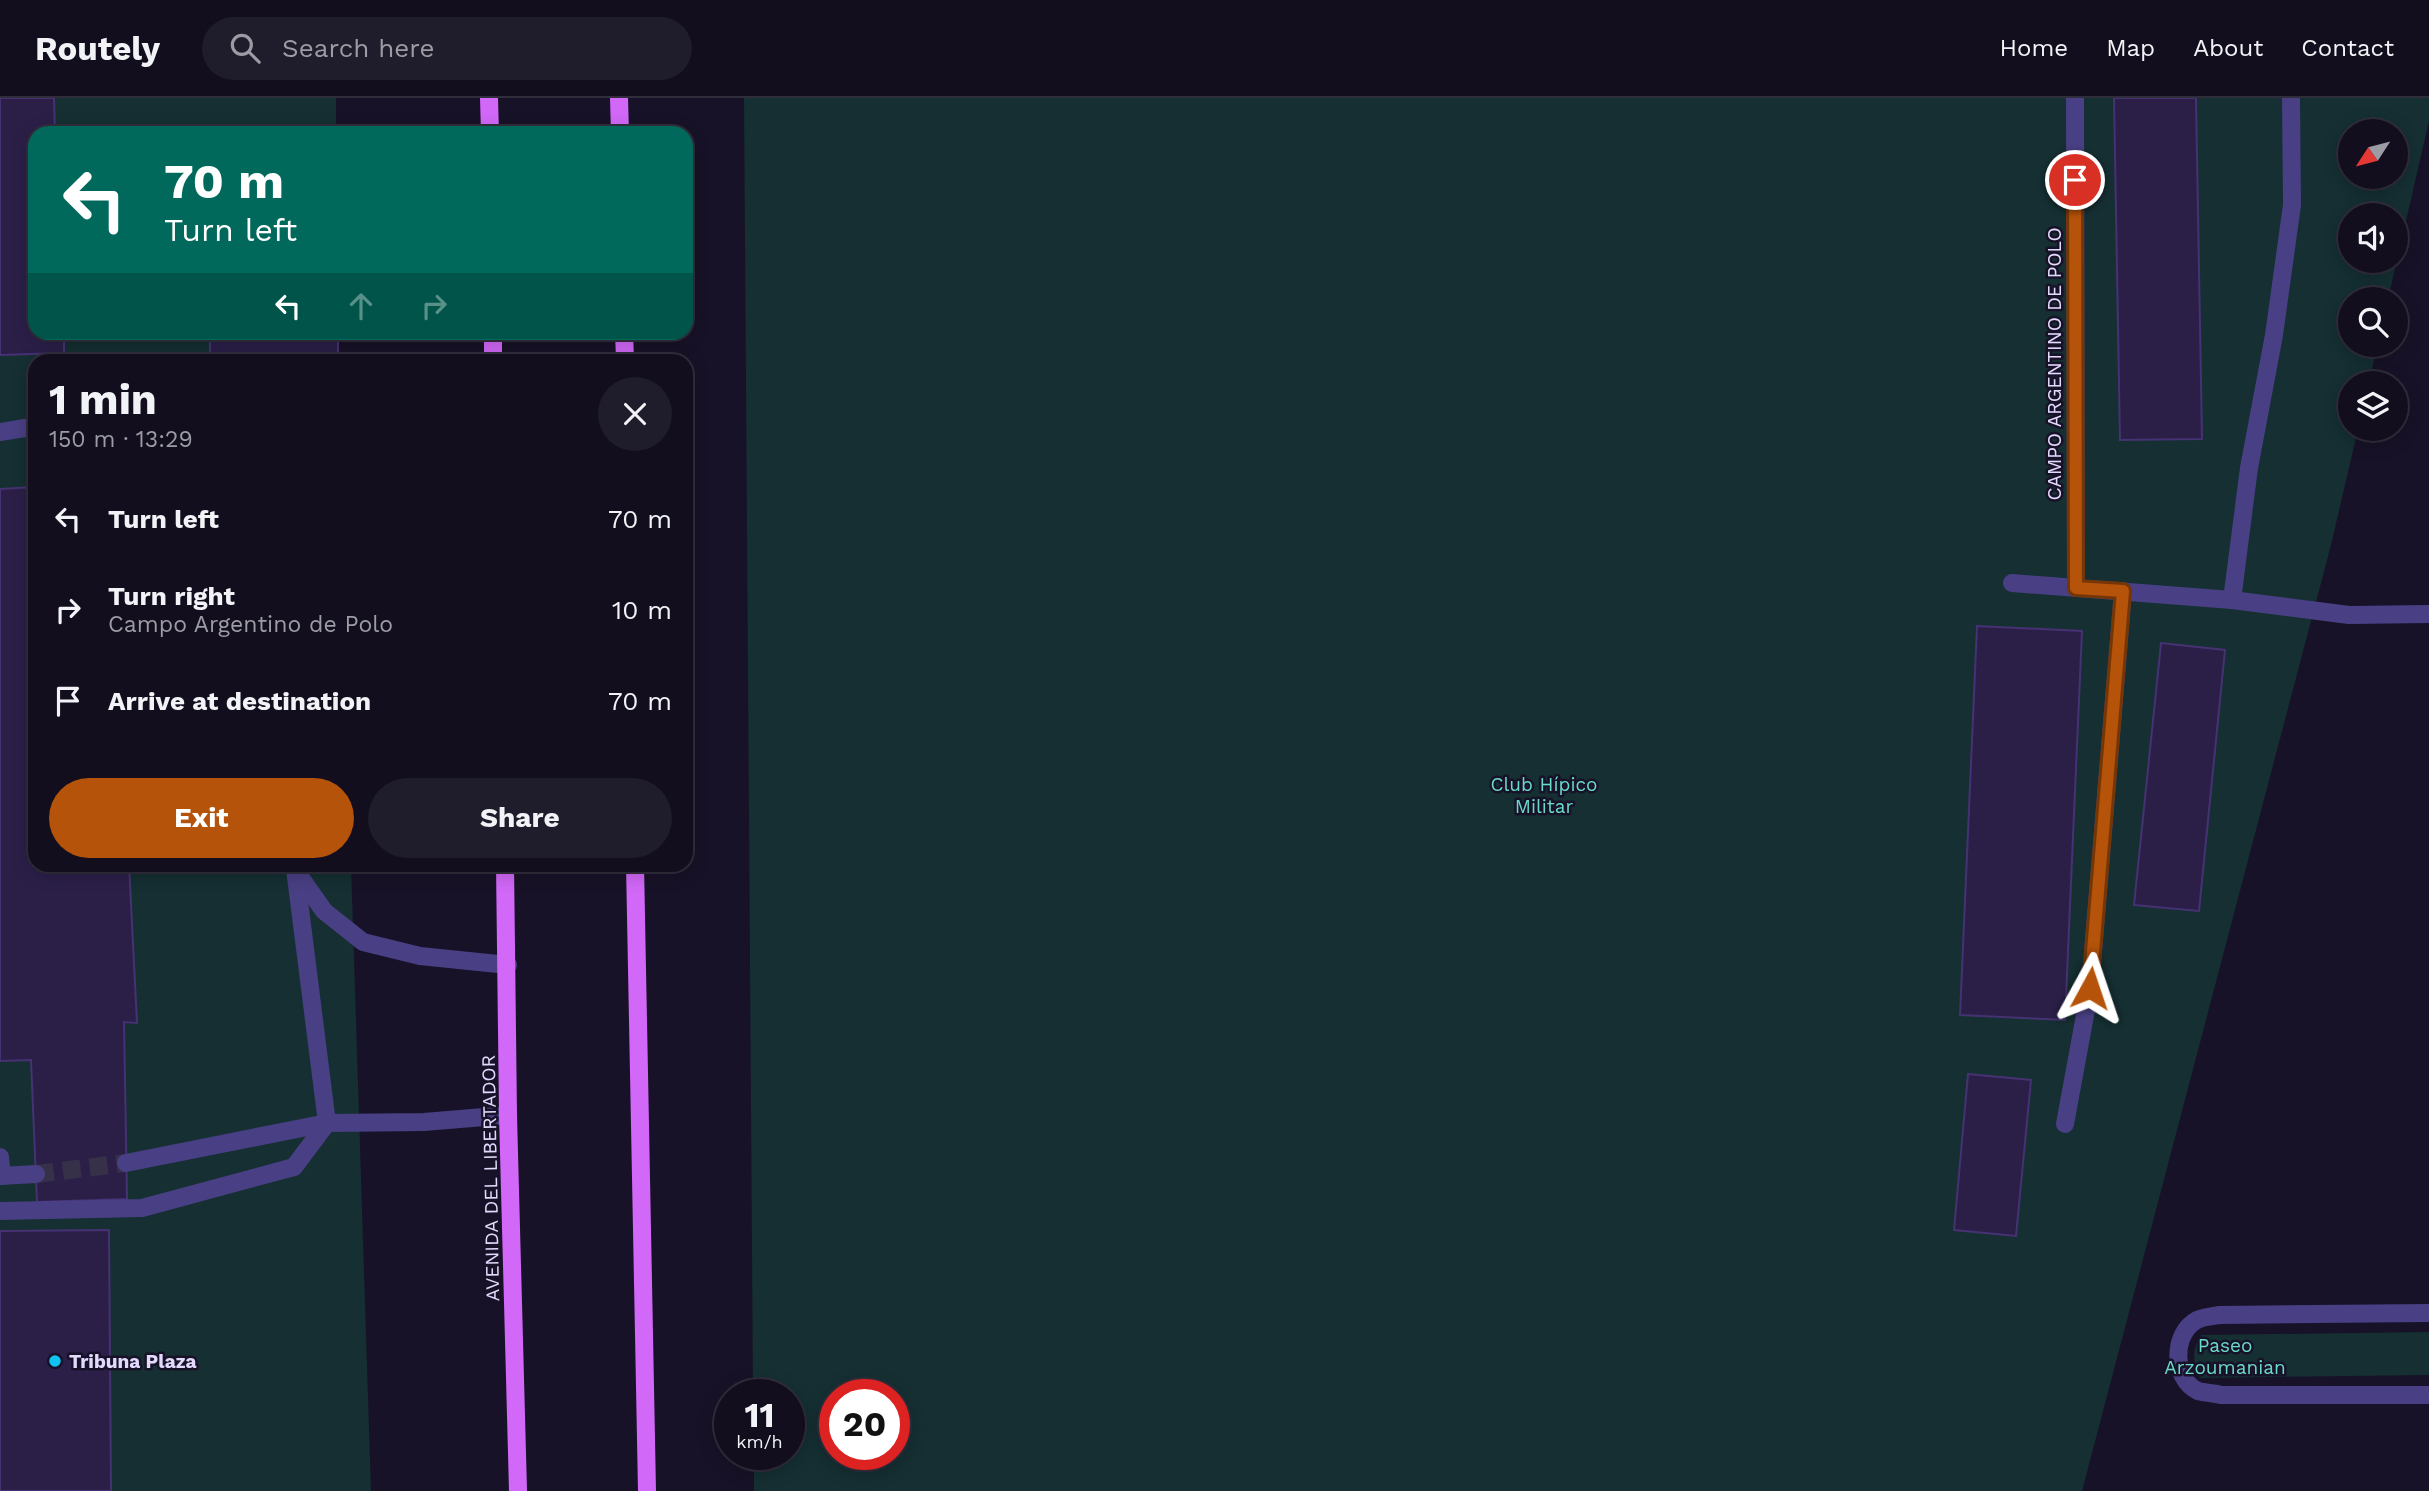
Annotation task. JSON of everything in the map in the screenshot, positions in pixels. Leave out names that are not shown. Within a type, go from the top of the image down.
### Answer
[{"type":"main road","points":[[489,98],[490,126]]},
{"type":"main road","points":[[619,98],[620,126]]},
{"type":"main road","name":"AVENIDA DEL LIBERTADOR","points":[[505,872],[508,1115],[518,1491]]},
{"type":"main road","points":[[635,872],[647,1491]]},
{"type":"street","name":"CAMPO ARGENTINO DE POLO","points":[[2075,98],[2076,588]]},
{"type":"street","points":[[2232,600],[2249,468],[2274,335],[2291,205],[2291,98]]},
{"type":"street","points":[[0,432],[25,428]]},
{"type":"street","points":[[2012,583],[2232,600],[2349,615],[2429,614]]},
{"type":"street","points":[[2065,1124],[2090,988],[2123,591]]},
{"type":"street","points":[[0,1211],[142,1208],[294,1167],[327,1123],[295,872]]},
{"type":"street","points":[[297,872],[324,911],[363,942],[421,956],[508,965]]},
{"type":"street","points":[[126,1163],[327,1123],[424,1122],[508,1115]]},
{"type":"street","points":[[0,1157],[1,1176],[36,1174]]},
{"type":"street","points":[[2429,1313],[2219,1315],[2197,1320],[2184,1332],[2177,1357],[2185,1379],[2198,1391],[2221,1395],[2429,1395]]},
{"type":"green space","points":[[0,98],[336,98],[336,126],[28,126],[28,340],[338,340],[338,354],[28,354],[28,872],[351,872],[371,1491],[0,1491]]},
{"type":"green space","name":"Club Hípico Militar","points":[[744,98],[2429,98],[2429,121],[2408,212],[2408,203],[2338,203],[2338,273],[2394,273],[2391,287],[2338,287],[2338,357],[2374,357],[2372,371],[2338,371],[2338,441],[2355,441],[2331,545],[2082,1491],[754,1491],[754,1470],[805,1470],[805,1379],[753,1379]]},
{"type":"green space","name":"Paseo Arzoumanian","points":[[2429,1332],[2429,1375],[2200,1378],[2194,1361],[2201,1335]]},
{"type":"building","points":[[0,98],[54,98],[55,126],[28,126],[28,340],[64,340],[64,353],[0,355]]},
{"type":"building","points":[[2114,98],[2196,98],[2202,439],[2120,440]]},
{"type":"building","points":[[210,340],[338,340],[338,354],[210,354]]},
{"type":"building","points":[[28,487],[28,872],[129,872],[137,1023],[124,1022],[127,1199],[37,1202],[31,1060],[0,1061],[0,489]]},
{"type":"building","points":[[1977,626],[2082,631],[2065,1020],[1960,1015]]},
{"type":"building","points":[[2161,643],[2225,650],[2199,911],[2134,905]]},
{"type":"building","points":[[1968,1074],[2031,1080],[2016,1236],[1954,1230]]},
{"type":"building","name":"Tribuna Plaza","points":[[109,1230],[111,1491],[0,1491],[0,1231]]},
{"type":"tunnel","points":[[36,1174],[126,1163]]},
{"type":"place","name":"Tribuna Plaza","points":[[55,1361]]},
{"type":"route","points":[[2075,180],[2076,588],[2123,591],[2090,988]]}]
